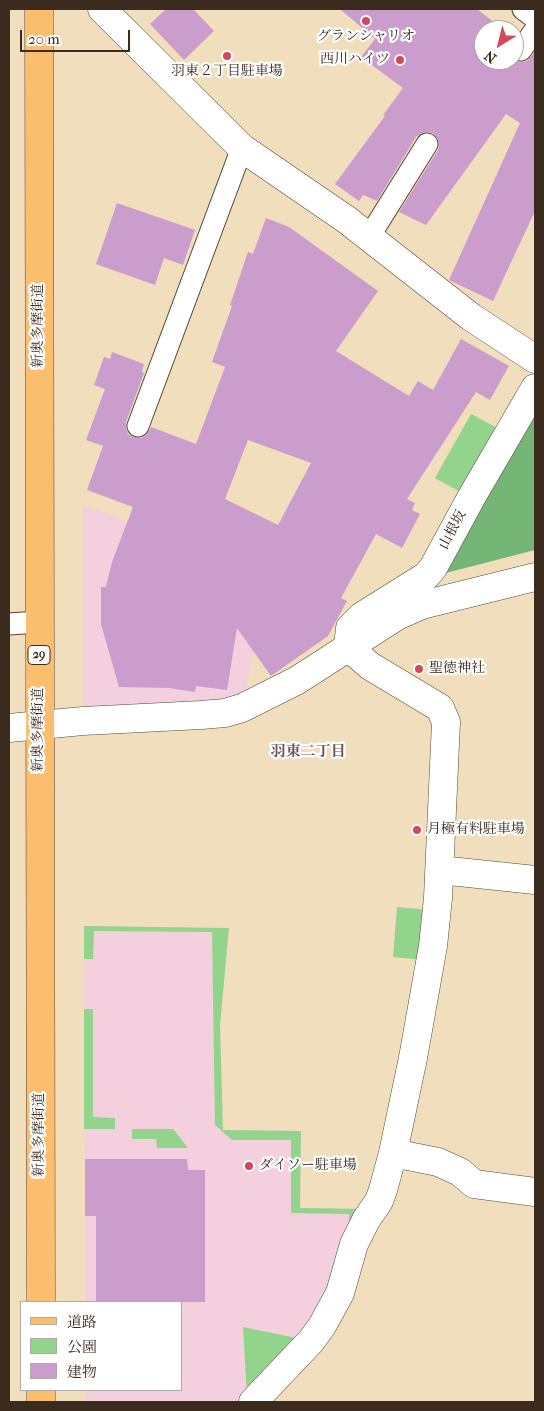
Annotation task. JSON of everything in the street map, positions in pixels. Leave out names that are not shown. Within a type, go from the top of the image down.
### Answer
[{"type":"main road","name":"新奥多摩街道","points":[[39,9],[40,1301]]},
{"type":"street","points":[[102,9],[242,148],[370,237],[471,317],[535,359]]},
{"type":"street","name":"山根坂","points":[[348,647],[350,628],[362,616],[426,576],[433,568],[466,506],[535,388]]},
{"type":"street","points":[[9,728],[39,724],[226,713],[242,708],[296,681],[397,616],[422,605],[535,577]]},
{"type":"street","points":[[253,1402],[311,1341],[331,1312],[340,1293],[354,1244],[366,1220],[379,1201],[393,1153],[425,994],[438,898],[446,722],[440,708],[370,666],[348,647]]},
{"type":"street","points":[[440,870],[535,880]]},
{"type":"street","points":[[393,1153],[438,1162],[460,1172],[474,1184],[535,1192]]},
{"type":"lane","points":[[523,9],[535,18]]},
{"type":"lane","points":[[524,46],[535,30]]},
{"type":"lane","points":[[370,237],[427,144]]},
{"type":"lane","points":[[138,426],[242,148]]},
{"type":"lane","points":[[9,624],[39,622]]},
{"type":"shaded area","points":[[83,505],[209,552],[267,578],[245,694],[229,699],[83,710]]},
{"type":"shaded area","name":"ダイソー駐車場","points":[[84,926],[229,928],[220,1025],[223,1130],[301,1131],[300,1208],[363,1209],[333,1290],[301,1339],[243,1327],[247,1396],[243,1402],[85,1402],[85,1391],[182,1391],[182,1301],[85,1301]]},
{"type":"green space","points":[[535,404],[535,550],[442,574]]},
{"type":"green space","points":[[471,414],[501,430],[464,494],[435,478]]},
{"type":"green space","points":[[397,907],[430,910],[423,960],[393,957]]},
{"type":"green space","points":[[84,926],[229,928],[220,1025],[223,1130],[301,1131],[300,1208],[363,1209],[349,1232],[349,1214],[291,1213],[291,1140],[232,1140],[215,1125],[212,932],[94,931],[93,959],[84,959]]},
{"type":"green space","points":[[84,1009],[93,1009],[93,1117],[115,1118],[115,1129],[84,1129]]},
{"type":"green space","points":[[132,1129],[173,1129],[188,1148],[157,1148],[156,1139],[132,1139]]},
{"type":"green space","points":[[243,1327],[301,1339],[247,1396]]},
{"type":"building","points":[[166,9],[193,9],[214,31],[184,60],[150,24]]},
{"type":"building","points":[[340,9],[477,9],[491,20],[474,20],[474,70],[524,70],[524,61],[535,54],[535,211],[493,301],[449,280],[520,123],[506,114],[426,225],[399,212],[438,150],[438,139],[433,133],[422,133],[416,137],[377,201],[363,195],[359,201],[335,184],[403,88],[361,57],[375,39]]},
{"type":"building","points":[[117,203],[195,230],[183,265],[164,258],[155,285],[96,264]]},
{"type":"building","points":[[266,218],[289,227],[378,291],[336,351],[409,396],[418,381],[433,390],[461,339],[509,366],[490,400],[476,392],[407,499],[415,503],[412,510],[420,514],[402,548],[376,534],[341,598],[347,601],[328,636],[271,676],[237,628],[227,690],[196,686],[195,692],[169,688],[119,687],[101,624],[101,587],[106,587],[112,562],[133,507],[87,490],[103,446],[86,440],[105,389],[94,385],[104,357],[110,359],[112,352],[144,364],[142,372],[144,373],[126,422],[128,434],[141,438],[146,435],[151,427],[196,444],[225,367],[212,362],[232,306],[230,305],[248,252],[253,254]],"holes":[[[248,440],[311,463],[278,525],[225,499]]]},
{"type":"building","points":[[85,1159],[187,1159],[188,1170],[205,1170],[205,1302],[96,1301],[96,1216],[85,1216]]},
{"type":"place","name":"グランシャリオ","points":[[366,21]]},
{"type":"place","name":"羽東２丁目駐車場","points":[[227,56]]},
{"type":"place","name":"西川ハイツ","points":[[400,60]]},
{"type":"place","name":"聖徳神社","points":[[419,669]]},
{"type":"place","name":"月極有料駐車場","points":[[417,830]]},
{"type":"place","name":"ダイソー駐車場","points":[[249,1166]]},
{"type":"district","name":"羽東二丁目","points":[[308,752]]}]
